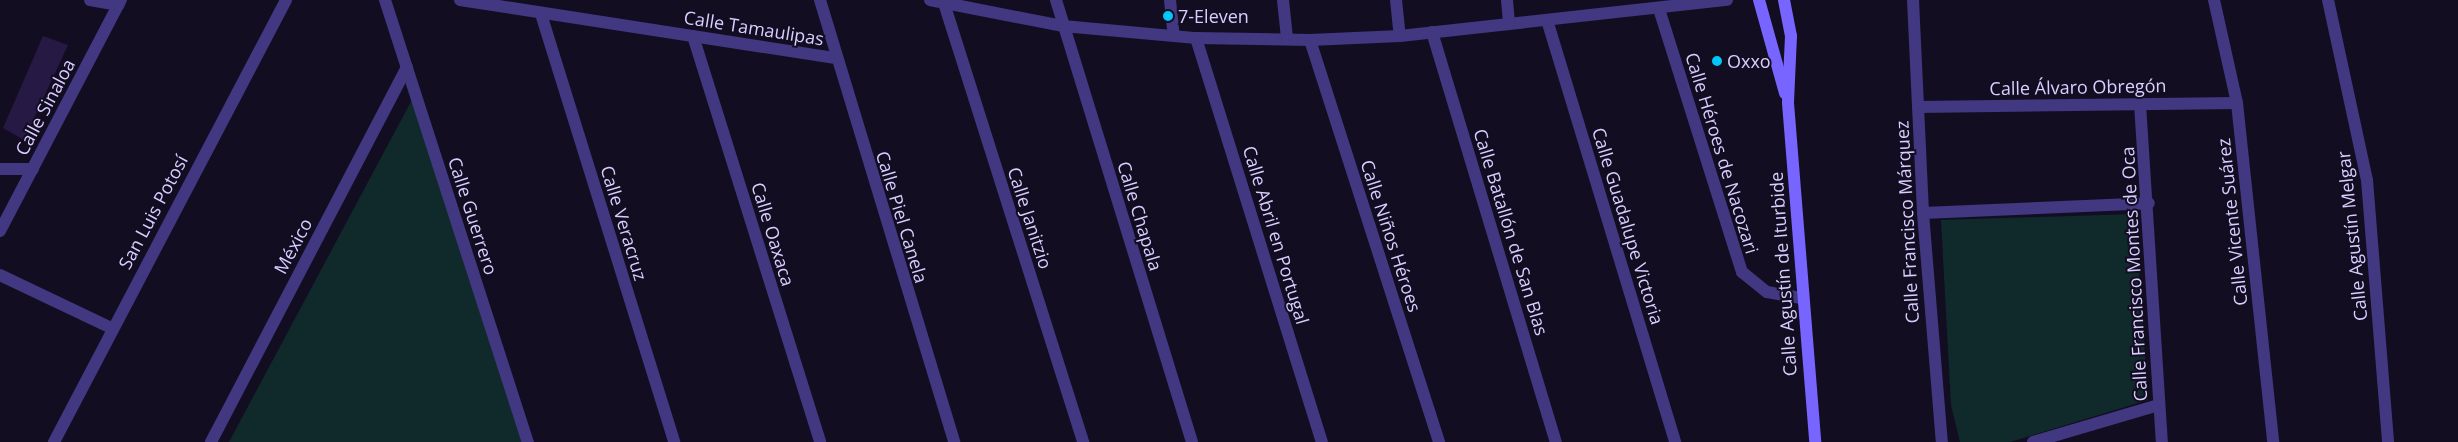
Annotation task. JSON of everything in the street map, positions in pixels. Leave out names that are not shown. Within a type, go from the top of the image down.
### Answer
[{"type":"street","points":[[90,0],[120,2]]},
{"type":"street","name":"San Luis Potosí","points":[[54,442],[111,328],[286,0]]},
{"type":"street","name":"Calle Guerrero","points":[[385,0],[528,442]]},
{"type":"street","name":"Calle Tamaulipas","points":[[460,0],[836,58]]},
{"type":"street","name":"Calle Piel Canela","points":[[820,0],[836,58],[954,442]]},
{"type":"street","points":[[930,0],[1063,26],[1196,38],[1310,40],[1400,36],[1509,22],[1547,20],[1627,6],[1659,9],[1727,0]]},
{"type":"street","name":"Calle Chapala","points":[[1056,0],[1192,442]]},
{"type":"street","points":[[1170,0],[1174,36]]},
{"type":"street","points":[[1283,0],[1287,39]]},
{"type":"street","points":[[1396,0],[1400,36]]},
{"type":"street","points":[[1507,0],[1509,22]]},
{"type":"street","name":"Calle Agustín de Iturbide","points":[[1758,0],[1788,103]]},
{"type":"street","name":"Calle Agustín de Iturbide","points":[[1784,0],[1791,36],[1788,103],[1802,298],[1815,442]]},
{"type":"street","name":"Calle Francisco Márquez","points":[[1913,0],[1923,213],[1942,442]]},
{"type":"street","name":"Calle Vicente Suárez","points":[[2214,0],[2238,103],[2273,442]]},
{"type":"street","name":"Calle Agustín Melgar","points":[[2328,0],[2367,180],[2388,442]]},
{"type":"street","name":"Calle Sinaloa","points":[[0,231],[120,2]]},
{"type":"street","name":"Calle Janitzio","points":[[943,2],[1083,442]]},
{"type":"street","name":"Calle Héroes de Nacozari","points":[[1659,9],[1742,272],[1767,292],[1802,298]]},
{"type":"street","name":"Calle Veracruz","points":[[541,14],[674,442]]},
{"type":"street","name":"Calle Guadalupe Victoria","points":[[1547,20],[1675,442]]},
{"type":"street","name":"Calle Batallón de San Blas","points":[[1432,32],[1556,442]]},
{"type":"street","name":"Calle Oaxaca","points":[[693,36],[820,442]]},
{"type":"street","name":"Calle Abril en Portugal","points":[[1196,38],[1322,442]]},
{"type":"street","name":"Calle Niños Héroes","points":[[1310,40],[1438,442]]},
{"type":"street","name":"México","points":[[211,442],[407,67]]},
{"type":"street","name":"Calle Álvaro Obregón","points":[[1918,106],[2238,103]]},
{"type":"street","name":"Calle Francisco Montes de Oca","points":[[2140,104],[2149,203],[2162,442]]},
{"type":"street","points":[[0,169],[32,169]]},
{"type":"street","points":[[1923,213],[2149,203]]},
{"type":"street","points":[[0,275],[111,328]]},
{"type":"street","points":[[2033,442],[2159,405]]},
{"type":"green space","points":[[414,96],[523,442],[229,442]]},
{"type":"green space","points":[[2135,214],[2148,400],[2010,442],[1960,442],[1951,405],[1941,220]]},
{"type":"building","points":[[43,36],[68,45],[24,140],[3,128]]},
{"type":"place","name":"7-Eleven","points":[[1168,16]]},
{"type":"place","name":"Oxxo","points":[[1717,61]]}]
